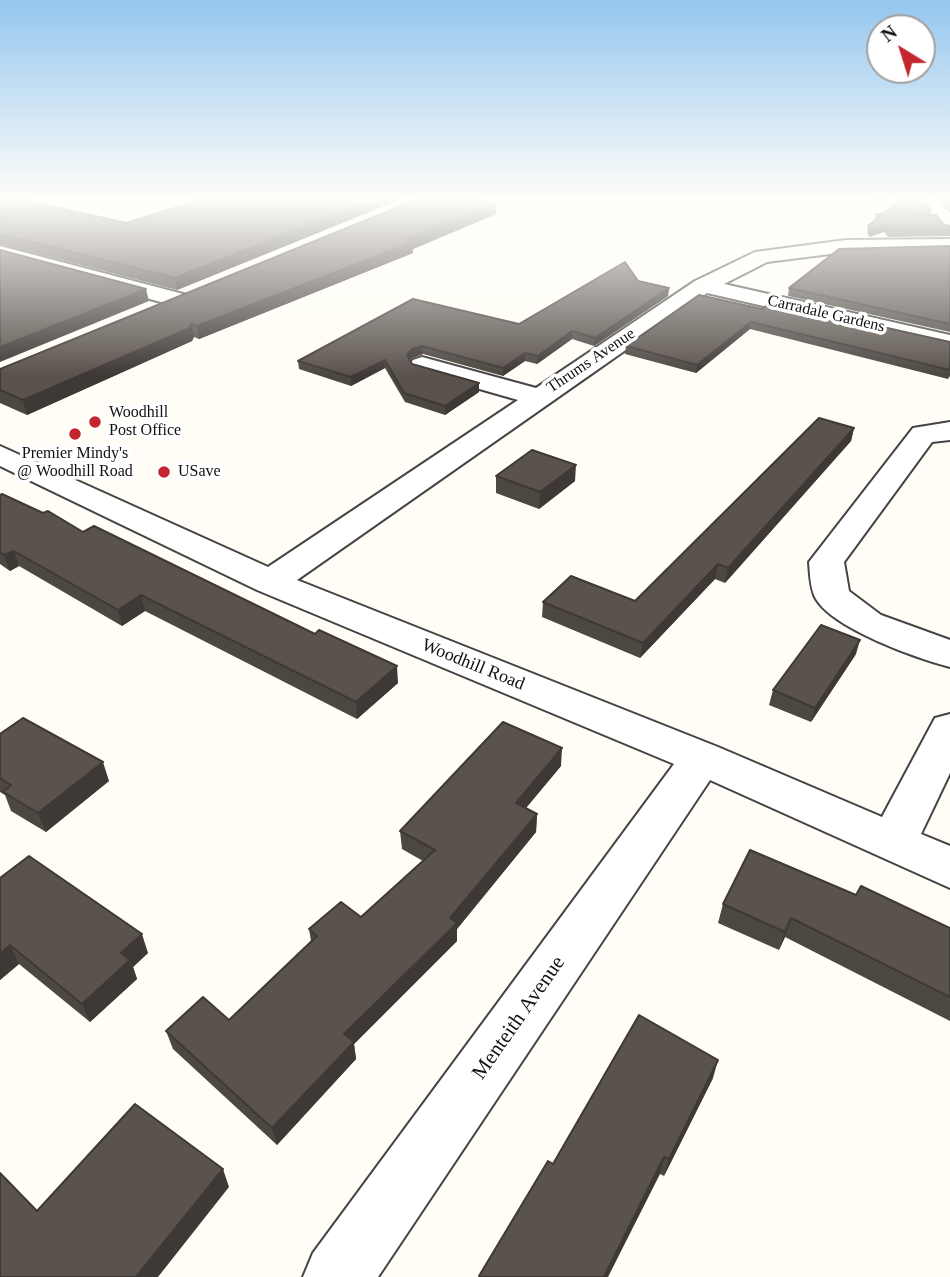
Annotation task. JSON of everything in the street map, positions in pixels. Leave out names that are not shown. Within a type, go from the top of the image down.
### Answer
[{"type":"street","points":[[17,257],[179,300]]},
{"type":"street","name":"Thrums Avenue","points":[[270,582],[703,286],[761,257]]},
{"type":"street","name":"Carradale Gardens","points":[[703,286],[950,342]]},
{"type":"street","points":[[140,315],[204,289]]},
{"type":"street","points":[[422,365],[539,397]]},
{"type":"street","points":[[950,431],[923,434],[826,562],[832,596],[868,623],[950,654]]},
{"type":"street","name":"Woodhill Road","points":[[7,464],[270,582],[702,758],[950,868]]},
{"type":"street","points":[[891,843],[950,729]]},
{"type":"street","name":"Menteith Avenue","points":[[337,1277],[702,758]]},
{"type":"building","points":[[0,257],[25,257],[146,289],[0,347]]},
{"type":"building","points":[[90,257],[229,257],[175,278]]},
{"type":"building","points":[[276,257],[375,257],[197,326],[191,324],[190,328],[23,400],[0,390],[0,369]]},
{"type":"building","points":[[829,257],[950,257],[950,324],[789,288]]},
{"type":"building","points":[[625,262],[638,281],[669,288],[595,338],[572,331],[538,356],[525,353],[503,368],[422,346],[412,349],[407,355],[412,364],[479,383],[445,406],[404,393],[385,360],[351,377],[298,361],[413,299],[519,324]]},
{"type":"building","points":[[699,295],[762,309],[771,302],[950,342],[950,370],[751,322],[697,365],[626,346]]},
{"type":"building","points":[[819,418],[854,428],[728,568],[718,564],[643,643],[543,602],[571,576],[635,601]]},
{"type":"building","points":[[532,450],[576,465],[540,492],[496,476]]},
{"type":"building","points":[[2,494],[43,513],[48,511],[83,532],[94,526],[315,634],[319,630],[397,666],[356,702],[141,595],[118,610],[14,551],[4,555],[0,552]]},
{"type":"building","points":[[821,625],[860,640],[815,708],[773,690]]},
{"type":"building","points":[[23,718],[103,762],[38,813],[3,792],[11,785],[0,778],[0,734]]},
{"type":"building","points":[[503,722],[562,748],[516,803],[537,814],[450,918],[457,923],[344,1034],[354,1042],[272,1128],[166,1031],[203,997],[229,1020],[317,936],[309,929],[341,902],[361,917],[435,850],[400,831]]},
{"type":"building","points":[[750,850],[856,895],[861,886],[950,928],[950,997],[791,918],[785,932],[723,904]]},
{"type":"building","points":[[29,856],[142,934],[121,953],[130,960],[82,1004],[10,945],[0,954],[0,878]]},
{"type":"building","points":[[639,1015],[718,1060],[669,1159],[664,1157],[604,1277],[480,1277],[548,1161],[553,1164]]},
{"type":"building","points":[[135,1104],[223,1169],[136,1277],[0,1277],[0,1173],[37,1211]]},
{"type":"place","name":"Woodhill Post Office","points":[[95,422]]},
{"type":"place","name":"Premier Mindy's @ Woodhill Road","points":[[75,434]]},
{"type":"place","name":"USave","points":[[164,472]]}]
